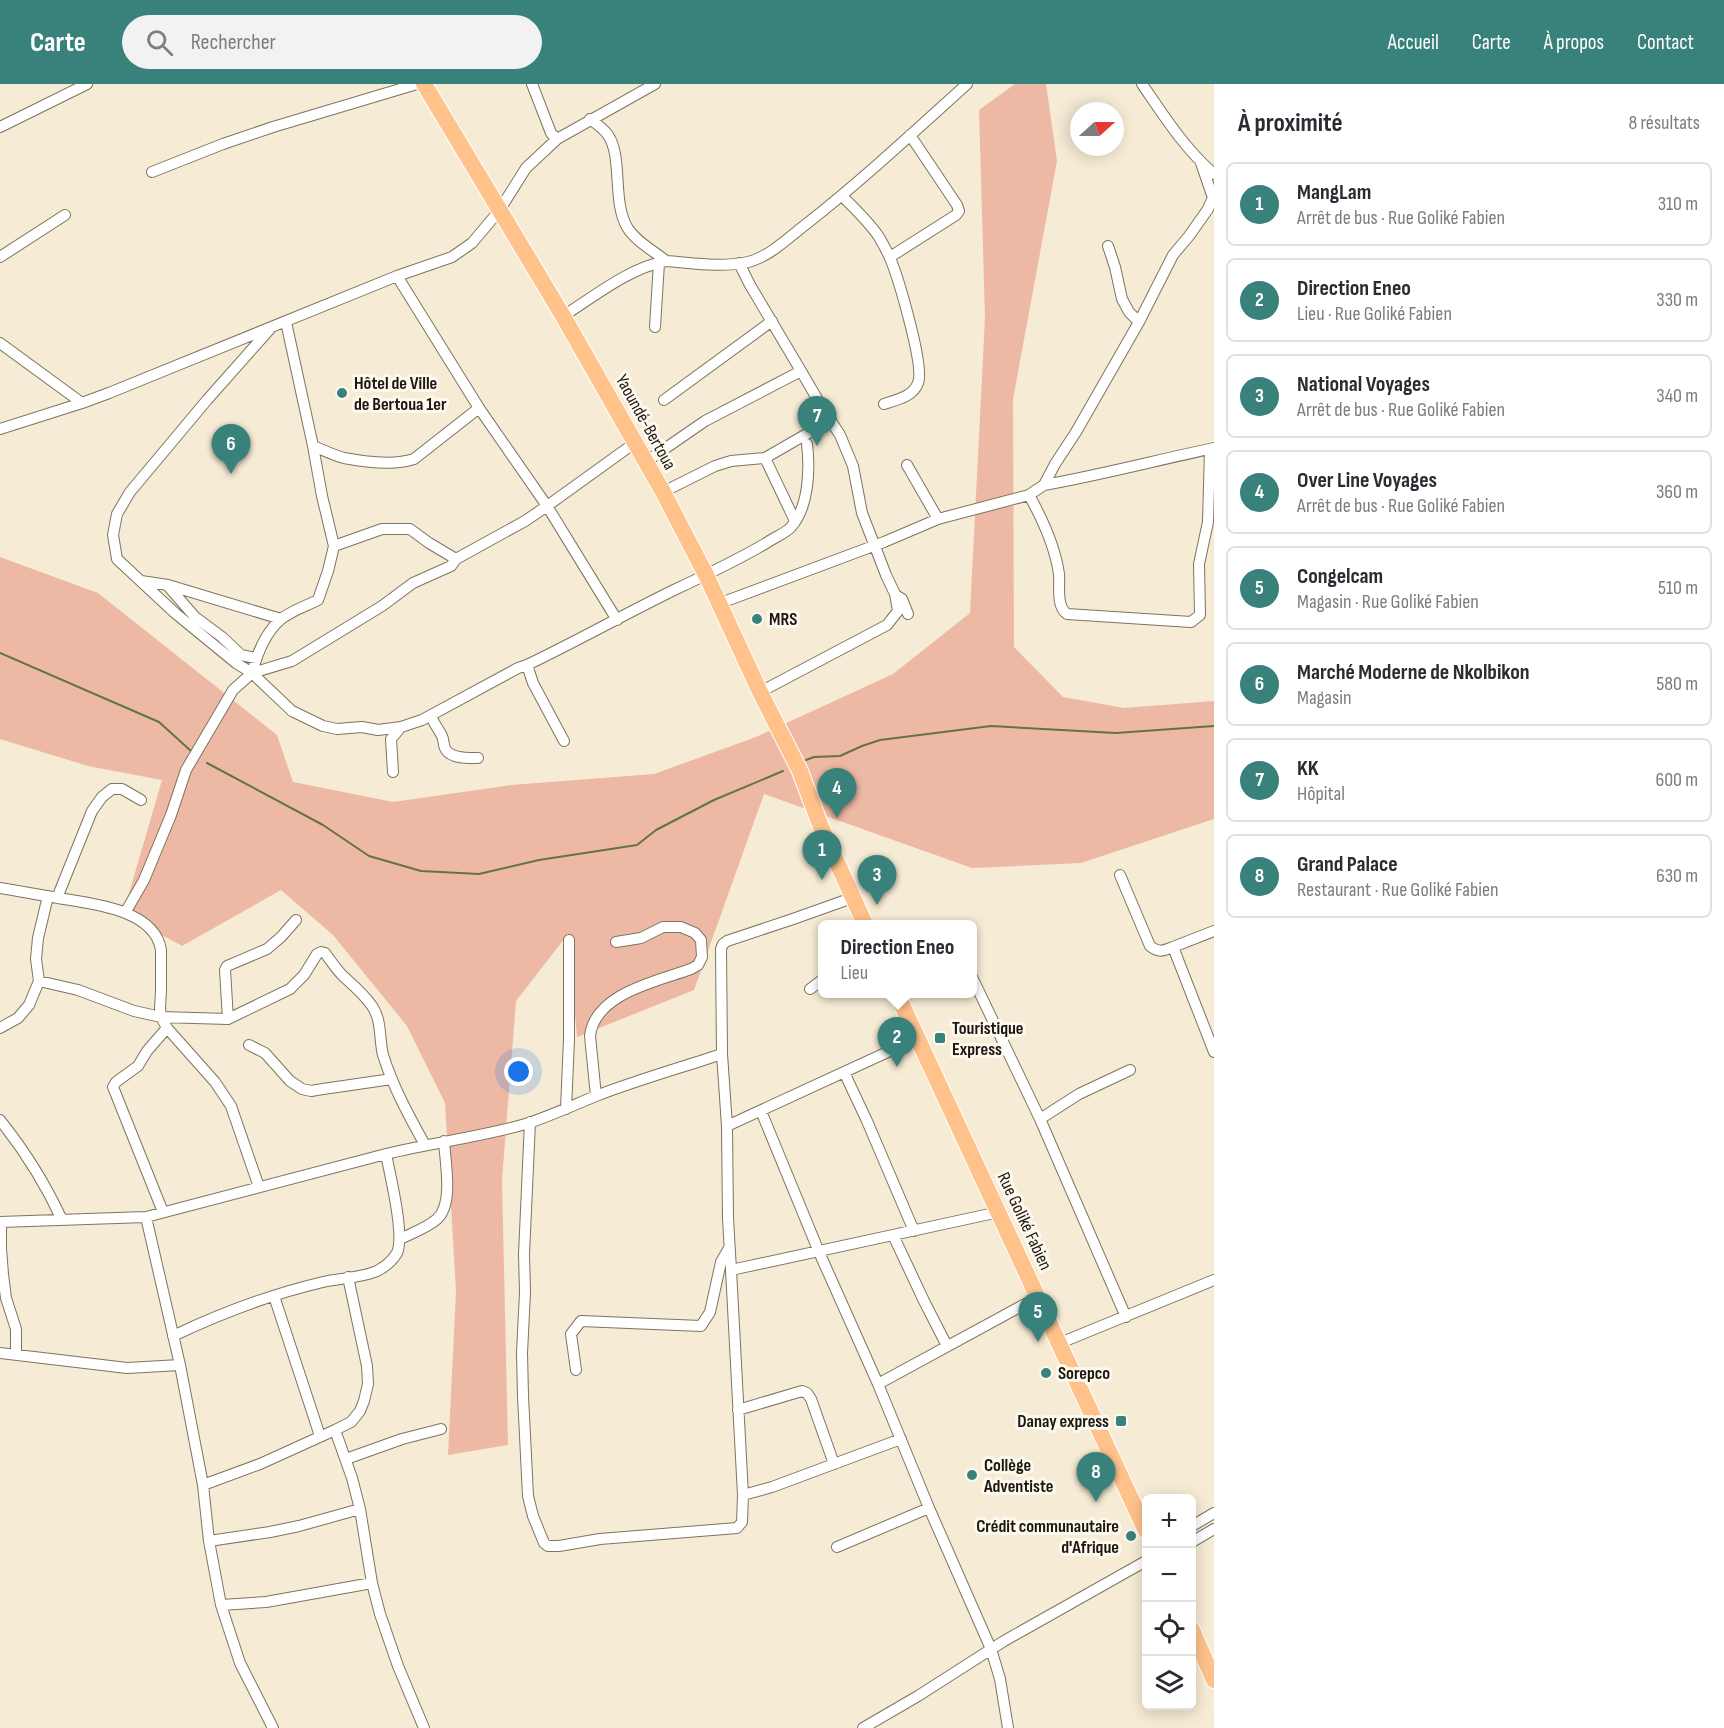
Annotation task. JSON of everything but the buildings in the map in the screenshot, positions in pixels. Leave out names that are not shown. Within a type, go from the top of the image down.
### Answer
[{"type":"highway","name":"Yaoundé-Bertoua","points":[[424,84],[647,461],[706,575],[760,692],[800,771],[807,793],[852,898]]},
{"type":"highway","points":[[852,898],[863,920]]},
{"type":"highway","name":"Rue Goliké Fabien","points":[[899,998],[1142,1522]]},
{"type":"highway","points":[[1196,1641],[1214,1680]]},
{"type":"street","points":[[0,127],[66,88],[87,84]]},
{"type":"street","points":[[152,172],[273,127],[417,84]]},
{"type":"street","points":[[532,84],[551,133],[557,139]]},
{"type":"street","points":[[0,429],[109,393],[397,276],[452,257],[472,243],[499,211],[526,168],[557,139],[656,84]]},
{"type":"street","points":[[563,316],[639,269],[662,262],[714,265],[749,262],[762,256],[842,196],[967,84]]},
{"type":"street","points":[[1142,84],[1174,132],[1214,174]]},
{"type":"street","points":[[590,119],[602,128],[612,144],[623,219],[629,230],[662,262]]},
{"type":"street","points":[[890,257],[956,215],[958,211],[957,205],[910,135]]},
{"type":"street","points":[[1044,485],[1139,321],[1173,255],[1211,211],[1213,196],[1201,162]]},
{"type":"street","points":[[842,196],[868,222],[890,257],[915,342],[920,368],[919,382],[907,396],[884,404]]},
{"type":"street","points":[[0,257],[65,215]]},
{"type":"street","points":[[1108,246],[1122,299],[1129,312],[1139,321]]},
{"type":"street","points":[[655,327],[662,262]]},
{"type":"street","points":[[739,263],[840,435],[853,466],[862,513],[895,594],[898,611],[887,625],[760,692]]},
{"type":"street","points":[[397,276],[479,408],[547,506],[617,620]]},
{"type":"street","points":[[664,400],[772,321]]},
{"type":"street","points":[[252,674],[256,658],[268,633],[281,619],[318,600],[334,546],[286,322]]},
{"type":"street","points":[[270,329],[136,485],[117,514],[113,535],[117,559],[175,613],[252,674],[292,711],[323,726],[337,729],[363,727],[378,730],[401,727],[422,720],[518,668],[582,639],[734,562],[791,528],[800,515],[807,488],[809,462],[807,444]]},
{"type":"street","points":[[0,343],[82,402]]},
{"type":"street","points":[[647,461],[705,421],[801,371]]},
{"type":"street","points":[[313,446],[342,458],[404,462],[414,459],[479,408]]},
{"type":"street","points":[[663,492],[714,466],[731,461],[765,458],[831,420]]},
{"type":"street","points":[[125,913],[144,880],[171,815],[186,770],[233,690],[252,674],[292,661],[382,606],[413,583],[451,566],[456,559],[525,521],[636,442]]},
{"type":"street","points":[[718,604],[938,519],[1029,495],[1044,485],[1105,474],[1212,448],[1208,522],[1199,564],[1200,615],[1191,622],[1067,614],[1061,605],[1055,552],[1029,495]]},
{"type":"street","points":[[765,458],[795,521]]},
{"type":"street","points":[[907,465],[938,519]]},
{"type":"street","points":[[334,546],[382,529],[410,529],[456,559]]},
{"type":"street","points":[[141,581],[168,585],[281,619]]},
{"type":"street","points":[[168,585],[195,617],[241,655],[256,658]]},
{"type":"street","points":[[895,594],[902,599],[908,614]]},
{"type":"street","points":[[527,665],[533,683],[564,741]]},
{"type":"street","points":[[431,715],[446,750],[452,755],[478,758]]},
{"type":"street","points":[[393,772],[391,739],[401,727]]},
{"type":"street","points":[[0,1028],[18,1018],[29,1005],[39,981],[36,959],[38,938],[52,897],[92,811],[102,797],[112,789],[122,789],[141,800]]},
{"type":"street","points":[[1120,875],[1150,946],[1156,951],[1163,951],[1214,931]]},
{"type":"street","points":[[0,888],[103,906],[134,917],[154,933],[160,944],[161,1017],[167,1029],[215,1082],[231,1106],[259,1188]]},
{"type":"street","points":[[530,1122],[524,1254],[523,1396],[528,1496],[544,1543],[552,1547],[608,1538],[737,1528],[742,1522],[743,1496],[729,1247],[727,1126],[722,1054],[721,949],[727,941],[852,898]]},
{"type":"street","points":[[228,1019],[225,970],[227,966],[267,949],[296,920]]},
{"type":"street","points":[[596,1096],[590,1036],[591,1027],[606,1005],[627,991],[691,969],[698,965],[702,957],[701,940],[696,933],[681,927],[663,927],[641,938],[616,942]]},
{"type":"street","points":[[566,1109],[569,940]]},
{"type":"street","points":[[1173,947],[1214,1052]]},
{"type":"street","points":[[39,981],[70,987],[134,1011],[161,1017],[228,1019],[290,989],[304,975],[317,954],[326,953],[342,975],[373,1006],[379,1022],[383,1054],[392,1079],[410,1119],[425,1144]]},
{"type":"street","points":[[810,989],[818,983]]},
{"type":"street","points":[[977,987],[1040,1119],[1126,1317]]},
{"type":"street","points":[[1202,1021],[1214,1016]]},
{"type":"street","points":[[163,1212],[113,1087],[116,1082],[138,1066],[147,1051],[167,1029]]},
{"type":"street","points":[[727,1126],[918,1038]]},
{"type":"street","points":[[249,1045],[265,1053],[290,1081],[302,1089],[323,1089],[392,1079]]},
{"type":"street","points":[[16,1354],[16,1329],[6,1298],[3,1274],[1,1222],[146,1217],[425,1144],[492,1133],[530,1122],[596,1096],[722,1054]]},
{"type":"street","points":[[1040,1119],[1079,1094],[1130,1070]]},
{"type":"street","points":[[844,1072],[914,1231]]},
{"type":"street","points":[[761,1111],[819,1252],[992,1649],[1000,1679],[1008,1728]]},
{"type":"street","points":[[0,1120],[13,1136],[55,1204],[62,1220]]},
{"type":"street","points":[[400,1239],[439,1218],[445,1209],[447,1196],[444,1141]]},
{"type":"street","points":[[173,1336],[205,1321],[274,1296],[324,1281],[376,1271],[390,1263],[398,1251],[400,1239],[386,1154]]},
{"type":"street","points":[[731,1270],[999,1212]]},
{"type":"street","points":[[146,1217],[180,1365],[203,1485],[209,1540],[221,1605],[240,1663],[273,1728]]},
{"type":"street","points":[[894,1235],[947,1346]]},
{"type":"street","points":[[576,1370],[571,1334],[581,1321],[701,1326],[710,1312],[721,1262],[729,1247]]},
{"type":"street","points":[[1060,1343],[1210,1282],[1214,1270]]},
{"type":"street","points":[[203,1485],[260,1464],[335,1430],[351,1422],[360,1411],[368,1384],[367,1366],[348,1277]]},
{"type":"street","points":[[274,1296],[320,1436]]},
{"type":"street","points":[[878,1384],[1038,1297]]},
{"type":"street","points":[[0,1353],[127,1368],[180,1365]]},
{"type":"street","points":[[738,1410],[802,1391],[807,1393],[811,1398],[834,1464]]},
{"type":"street","points":[[346,1459],[402,1438],[441,1429]]},
{"type":"street","points":[[335,1430],[360,1509],[372,1583],[380,1614],[398,1666],[424,1728]]},
{"type":"street","points":[[743,1496],[901,1439]]},
{"type":"street","points":[[837,1547],[929,1508]]},
{"type":"street","points":[[209,1540],[270,1532],[360,1509]]},
{"type":"street","points":[[1196,1523],[1214,1513]]},
{"type":"street","points":[[1196,1539],[1214,1529]]},
{"type":"street","points":[[863,1728],[992,1649],[1142,1563]]},
{"type":"street","points":[[221,1605],[266,1602],[372,1583]]},
{"type":"shaded area","points":[[1015,84],[1046,84],[1057,161],[1013,399],[1014,647],[1063,697],[1124,708],[1214,701],[1214,819],[1081,863],[972,868],[764,794],[694,990],[577,1037],[568,934],[516,1001],[502,1180],[508,1445],[448,1455],[456,1292],[445,1103],[407,1026],[333,935],[281,890],[182,946],[123,914],[162,780],[88,766],[0,739],[0,557],[98,593],[277,735],[293,782],[393,802],[511,785],[654,774],[756,737],[893,674],[970,613],[985,318],[979,110]]},
{"type":"waterway","points":[[0,653],[159,722],[191,751]]},
{"type":"waterway","points":[[806,760],[814,757],[840,756],[880,740],[991,726],[1116,733],[1214,726]]},
{"type":"waterway","points":[[207,763],[323,825],[369,856],[421,871],[479,874],[539,860],[637,845],[656,830],[714,800],[783,771]]},
{"type":"place","name":"Hôtel de Ville de Bertoua 1er","points":[[342,393]]},
{"type":"place","name":"KK","points":[[817,446]]},
{"type":"place","name":"Marché Moderne de Nkolbikon","points":[[231,474]]},
{"type":"place","name":"MRS","points":[[757,619]]},
{"type":"place","name":"Over Line Voyages","points":[[837,818]]},
{"type":"place","name":"MangLam","points":[[822,880]]},
{"type":"place","name":"National Voyages","points":[[877,905]]},
{"type":"place","name":"Touristique Express","points":[[940,1038]]},
{"type":"place","name":"Direction Eneo","points":[[897,1067]]},
{"type":"place","name":"Congelcam","points":[[1038,1342]]},
{"type":"place","name":"Sorepco","points":[[1046,1373]]},
{"type":"place","name":"Danay express","points":[[1121,1421]]},
{"type":"place","name":"Collège Adventiste","points":[[972,1475]]},
{"type":"place","name":"Grand Palace","points":[[1096,1502]]},
{"type":"place","name":"Crédit communautaire d'Afrique","points":[[1131,1536]]}]
